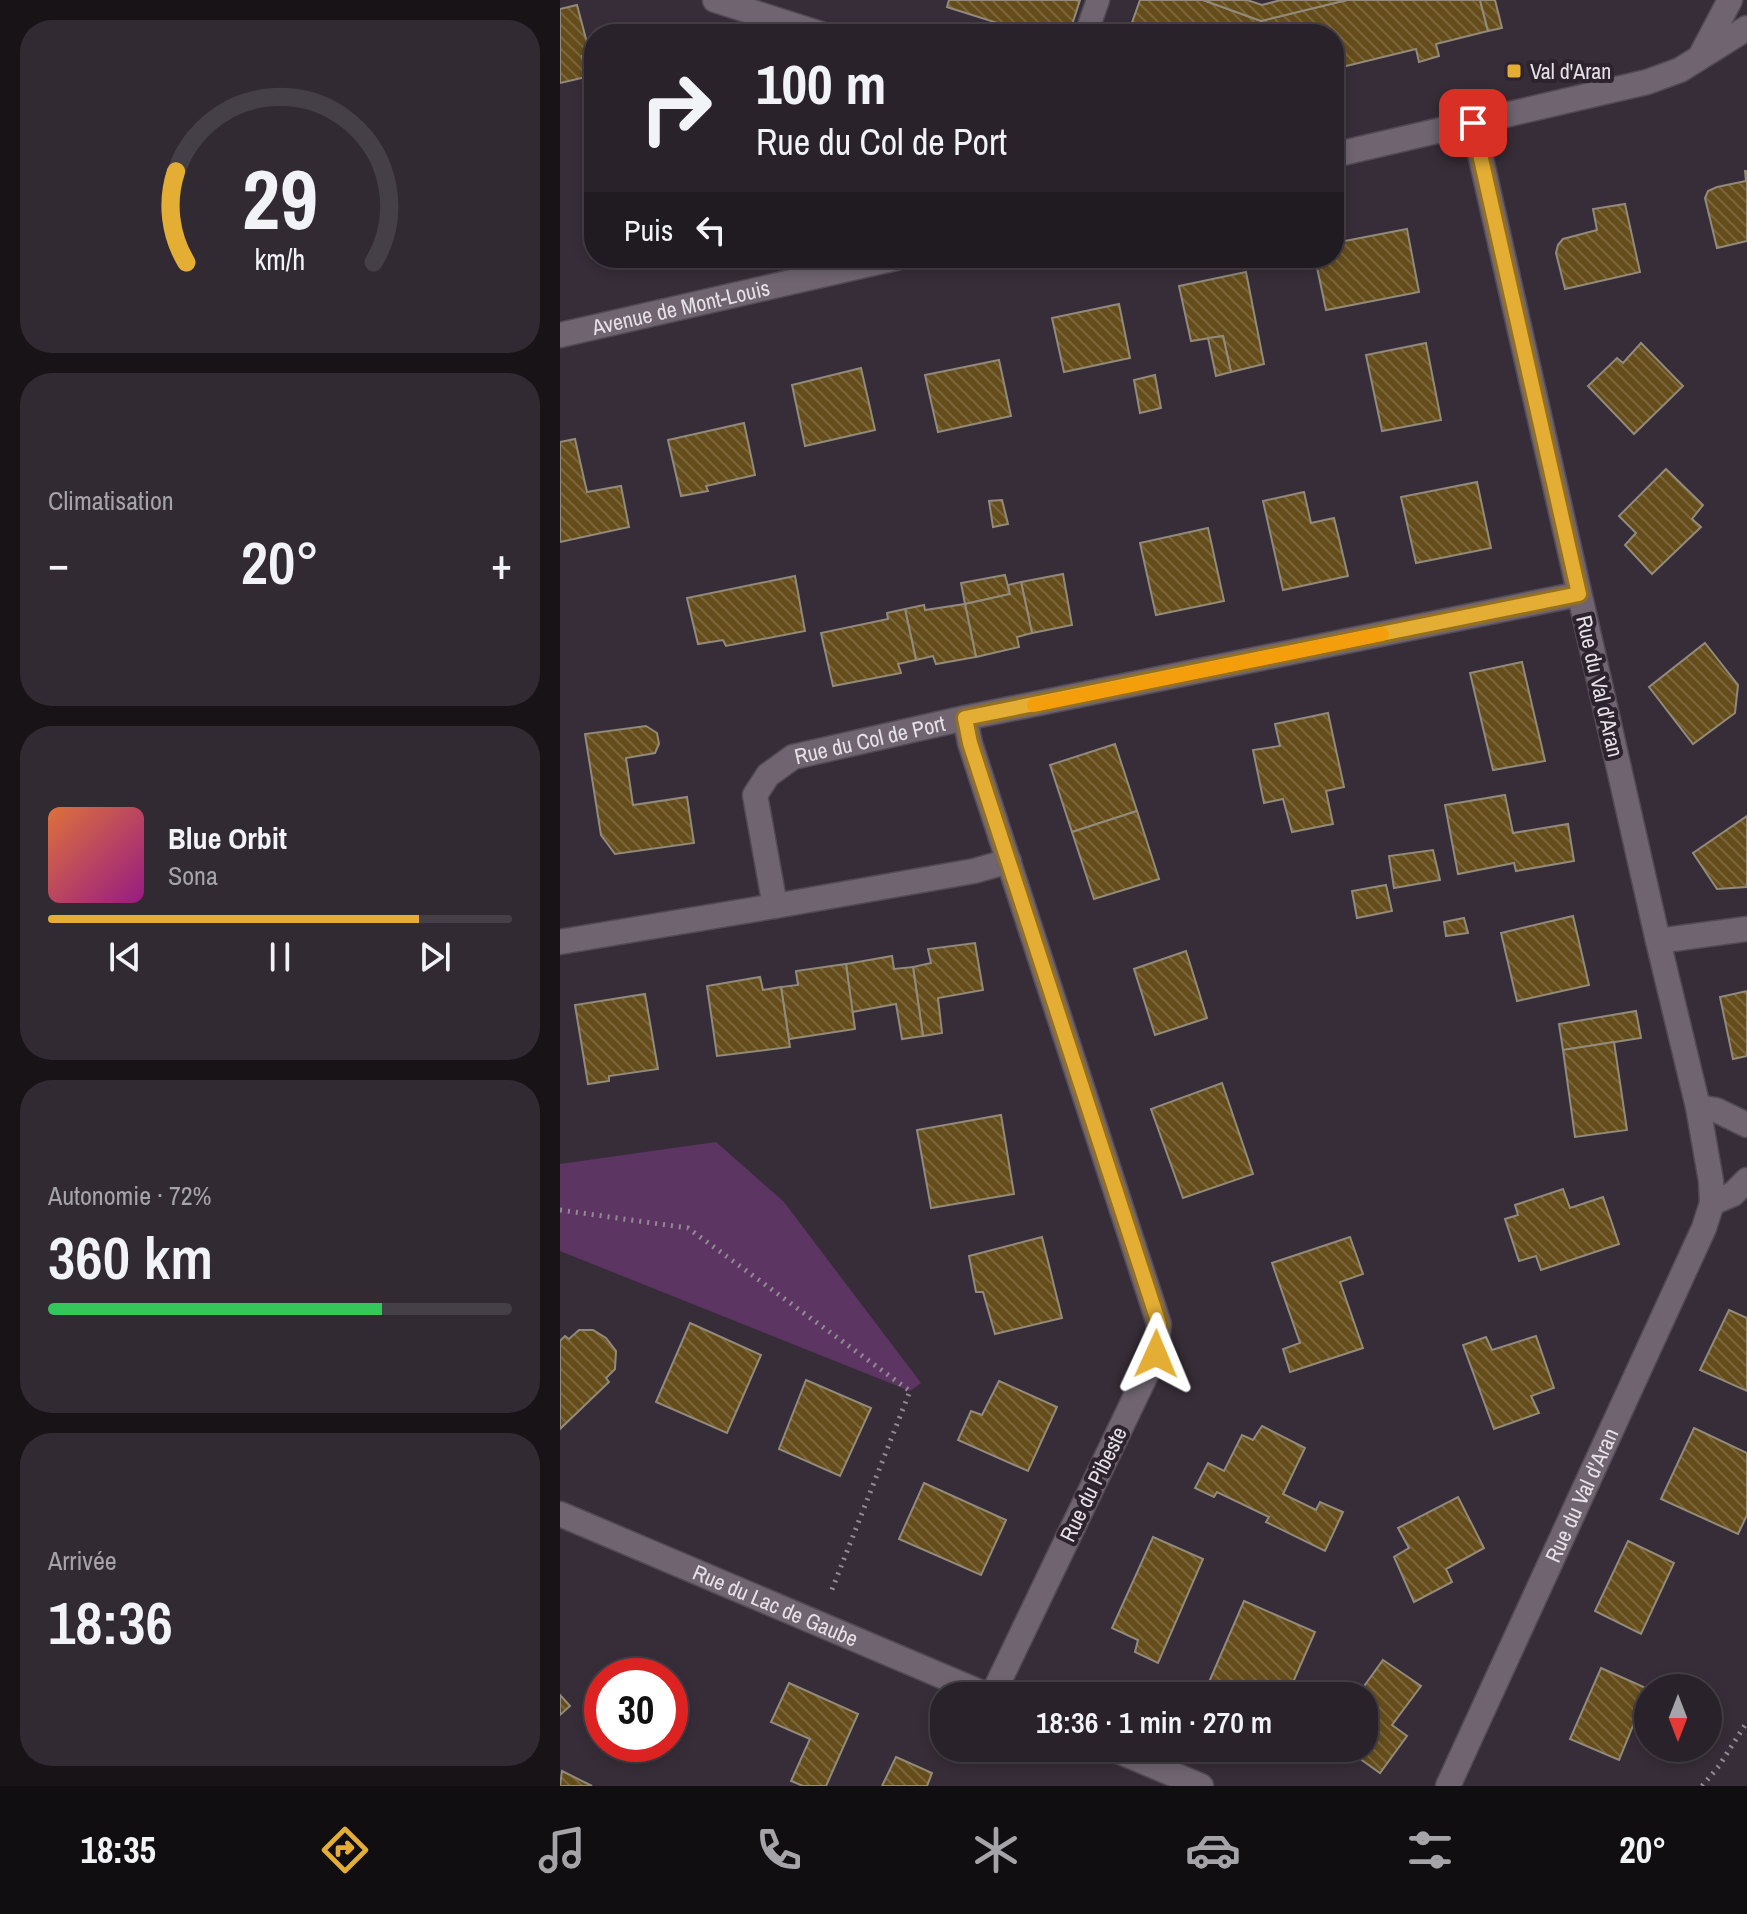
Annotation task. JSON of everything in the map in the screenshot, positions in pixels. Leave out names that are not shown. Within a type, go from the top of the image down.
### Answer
[{"type":"street","points":[[715,0],[790,24]]},
{"type":"street","points":[[1699,59],[1730,0]]},
{"type":"street","points":[[1344,153],[1647,82],[1680,70],[1747,28]]},
{"type":"street","name":"Rue du Val d'Aran","points":[[1448,1786],[1704,1228],[1712,1203],[1698,1107],[1473,123]]},
{"type":"street","name":"Avenue de Mont-Louis","points":[[560,335],[852,268]]},
{"type":"street","name":"Rue du Col de Port","points":[[775,906],[755,795],[768,775],[793,757],[965,718],[1579,594]]},
{"type":"street","name":"Rue du Pibeste","points":[[965,718],[970,743],[1159,1324],[1156,1354],[998,1682]]},
{"type":"street","points":[[560,942],[974,871],[1009,861]]},
{"type":"street","points":[[1658,941],[1747,929]]},
{"type":"street","points":[[1698,1107],[1716,1110],[1747,1125]]},
{"type":"street","points":[[1712,1203],[1733,1194],[1747,1180]]},
{"type":"street","name":"Rue du Lac de Gaube","points":[[560,1514],[958,1682]]},
{"type":"street","points":[[1144,1762],[1201,1786]]},
{"type":"lane","points":[[1090,24],[1098,0]]},
{"type":"path","points":[[560,1210],[688,1228],[910,1391],[818,1623]]},
{"type":"path","points":[[1702,1786],[1719,1766],[1747,1722]]},
{"type":"shaded area","points":[[716,1142],[784,1202],[921,1383],[910,1391],[560,1251],[560,1164]]},
{"type":"building","points":[[949,0],[1080,0],[1072,24],[1001,24],[947,7]]},
{"type":"building","points":[[1140,0],[1203,0],[1261,21],[1347,0],[1480,0],[1488,31],[1436,44],[1439,56],[1419,62],[1416,49],[1344,67],[1344,24],[1132,24]]},
{"type":"building","points":[[1203,0],[1247,0],[1262,5],[1281,0],[1347,0],[1261,21]]},
{"type":"building","points":[[1480,0],[1495,0],[1502,28],[1488,31]]},
{"type":"building","points":[[577,5],[584,31],[584,77],[560,83],[560,9]]},
{"type":"building","points":[[1747,171],[1747,241],[1717,248],[1705,198],[1708,191],[1717,187],[1746,181]]},
{"type":"building","points":[[1625,204],[1640,272],[1565,289],[1556,253],[1558,245],[1563,239],[1597,230],[1593,209]]},
{"type":"building","points":[[1407,229],[1419,292],[1326,310],[1317,268],[1344,268],[1344,241]]},
{"type":"building","points":[[1246,272],[1264,364],[1231,372],[1223,336],[1191,341],[1179,286]]},
{"type":"building","points":[[1119,304],[1130,358],[1064,372],[1052,318]]},
{"type":"building","points":[[1223,336],[1231,372],[1216,376],[1208,338]]},
{"type":"building","points":[[1426,343],[1441,420],[1382,431],[1366,355]]},
{"type":"building","points":[[1641,343],[1683,386],[1634,434],[1588,386],[1617,358],[1623,363]]},
{"type":"building","points":[[999,360],[1011,416],[938,432],[925,375]]},
{"type":"building","points":[[861,368],[875,430],[805,446],[792,385]]},
{"type":"building","points":[[1155,375],[1161,408],[1140,413],[1134,380]]},
{"type":"building","points":[[744,423],[755,475],[706,486],[708,491],[681,496],[668,440]]},
{"type":"building","points":[[575,439],[587,492],[621,486],[629,527],[560,542],[560,442]]},
{"type":"building","points":[[1666,469],[1703,505],[1692,519],[1701,527],[1652,574],[1625,545],[1636,533],[1619,516]]},
{"type":"building","points":[[1477,482],[1491,548],[1416,563],[1401,497]]},
{"type":"building","points":[[1304,492],[1311,523],[1334,518],[1348,576],[1283,590],[1263,501]]},
{"type":"building","points":[[1002,500],[1008,524],[993,527],[989,501]]},
{"type":"building","points":[[1208,528],[1224,601],[1156,615],[1140,543]]},
{"type":"building","points":[[1063,574],[1072,625],[1032,633],[1021,582]]},
{"type":"building","points":[[1005,575],[1010,594],[965,604],[961,583]]},
{"type":"building","points":[[795,576],[805,631],[726,646],[723,640],[698,644],[687,598]]},
{"type":"building","points":[[1021,582],[1032,633],[1017,637],[1019,647],[976,657],[965,604],[1010,594],[1008,585]]},
{"type":"building","points":[[965,604],[976,657],[936,664],[933,656],[916,660],[905,609],[924,605],[925,610]]},
{"type":"building","points":[[905,609],[916,660],[898,664],[901,673],[833,686],[821,633],[888,619],[887,613]]},
{"type":"building","points":[[1705,643],[1738,685],[1735,713],[1693,744],[1649,687]]},
{"type":"building","points":[[1522,662],[1545,761],[1493,770],[1470,673]]},
{"type":"building","points":[[1328,713],[1344,787],[1326,791],[1333,824],[1292,832],[1283,799],[1264,803],[1253,750],[1280,746],[1275,724]]},
{"type":"building","points":[[646,726],[657,733],[659,744],[655,753],[626,758],[633,805],[687,797],[694,843],[615,854],[601,835],[585,734]]},
{"type":"building","points":[[1115,744],[1137,811],[1072,832],[1050,765]]},
{"type":"building","points":[[1505,795],[1513,833],[1568,824],[1574,861],[1516,871],[1514,863],[1458,874],[1445,805]]},
{"type":"building","points":[[1137,811],[1159,879],[1094,899],[1072,832]]},
{"type":"building","points":[[1747,816],[1747,887],[1717,889],[1693,853]]},
{"type":"building","points":[[1433,850],[1440,880],[1394,888],[1389,856]]},
{"type":"building","points":[[1386,885],[1392,911],[1357,918],[1352,891]]},
{"type":"building","points":[[1573,916],[1589,985],[1517,1001],[1501,933]]},
{"type":"building","points":[[1464,918],[1468,933],[1446,936],[1444,922]]},
{"type":"building","points":[[975,943],[983,990],[938,998],[942,1033],[923,1036],[913,967],[931,963],[928,949]]},
{"type":"building","points":[[1186,951],[1207,1018],[1155,1035],[1134,969]]},
{"type":"building","points":[[892,956],[894,969],[913,967],[923,1036],[902,1039],[896,1004],[852,1012],[846,964]]},
{"type":"building","points":[[846,964],[855,1029],[789,1039],[781,987],[798,985],[796,971]]},
{"type":"building","points":[[760,977],[763,990],[781,987],[790,1047],[717,1056],[707,986]]},
{"type":"building","points":[[1747,991],[1747,1056],[1733,1059],[1720,997]]},
{"type":"building","points":[[645,994],[658,1069],[609,1076],[609,1081],[588,1084],[575,1005]]},
{"type":"building","points":[[1636,1011],[1641,1038],[1563,1050],[1559,1024]]},
{"type":"building","points":[[1614,1042],[1627,1130],[1575,1137],[1563,1050]]},
{"type":"building","points":[[1222,1083],[1253,1174],[1183,1198],[1151,1109]]},
{"type":"building","points":[[1001,1115],[1014,1194],[931,1208],[917,1130]]},
{"type":"building","points":[[1563,1189],[1570,1208],[1603,1197],[1619,1244],[1541,1270],[1536,1256],[1519,1261],[1505,1219],[1518,1215],[1515,1205]]},
{"type":"building","points":[[1042,1237],[1062,1318],[995,1334],[983,1292],[976,1292],[969,1256]]},
{"type":"building","points":[[1350,1237],[1363,1274],[1340,1282],[1363,1348],[1290,1372],[1283,1349],[1300,1343],[1272,1263]]},
{"type":"building","points":[[1729,1310],[1747,1318],[1747,1391],[1700,1370]]},
{"type":"building","points":[[690,1323],[761,1355],[727,1433],[656,1402]]},
{"type":"building","points":[[579,1330],[593,1330],[606,1338],[616,1351],[615,1369],[606,1378],[609,1382],[560,1429],[560,1341],[565,1336],[569,1339]]},
{"type":"building","points":[[1536,1336],[1554,1388],[1531,1396],[1539,1413],[1494,1429],[1463,1345],[1486,1337],[1492,1350]]},
{"type":"building","points":[[806,1380],[871,1408],[840,1476],[779,1449]]},
{"type":"building","points":[[999,1381],[1057,1407],[1028,1471],[958,1440],[971,1411],[982,1415]]},
{"type":"building","points":[[1262,1426],[1305,1448],[1283,1494],[1316,1510],[1320,1502],[1343,1512],[1325,1551],[1266,1522],[1269,1517],[1217,1492],[1214,1497],[1195,1488],[1208,1463],[1224,1471],[1242,1435],[1253,1440]]},
{"type":"building","points":[[1694,1428],[1747,1453],[1747,1515],[1738,1534],[1661,1499]]},
{"type":"building","points":[[924,1483],[1006,1520],[981,1575],[899,1539]]},
{"type":"building","points":[[1458,1497],[1484,1548],[1446,1569],[1452,1582],[1414,1602],[1394,1557],[1409,1548],[1398,1528]]},
{"type":"building","points":[[1153,1537],[1203,1559],[1158,1663],[1135,1652],[1138,1640],[1112,1628]]},
{"type":"building","points":[[1628,1541],[1674,1563],[1641,1634],[1595,1611]]},
{"type":"building","points":[[1244,1601],[1315,1632],[1293,1682],[1209,1682]]},
{"type":"building","points":[[1383,1660],[1421,1686],[1392,1725],[1407,1736],[1380,1773],[1365,1762],[1378,1762],[1378,1682],[1367,1682]]},
{"type":"building","points":[[1601,1668],[1634,1683],[1634,1723],[1619,1760],[1570,1739]]},
{"type":"building","points":[[789,1683],[858,1714],[826,1786],[803,1786],[791,1781],[810,1739],[771,1722]]},
{"type":"building","points":[[560,1695],[570,1706],[560,1715]]},
{"type":"building","points":[[896,1757],[932,1773],[927,1786],[882,1786]]},
{"type":"building","points":[[562,1771],[592,1786],[560,1786]]},
{"type":"slow traffic","points":[[1034,705],[1382,634]]},
{"type":"place","name":"Val d'Aran","points":[[1514,71]]},
{"type":"route","points":[[1156,1354],[1159,1324],[970,743],[965,718],[1579,594],[1473,123]]}]
